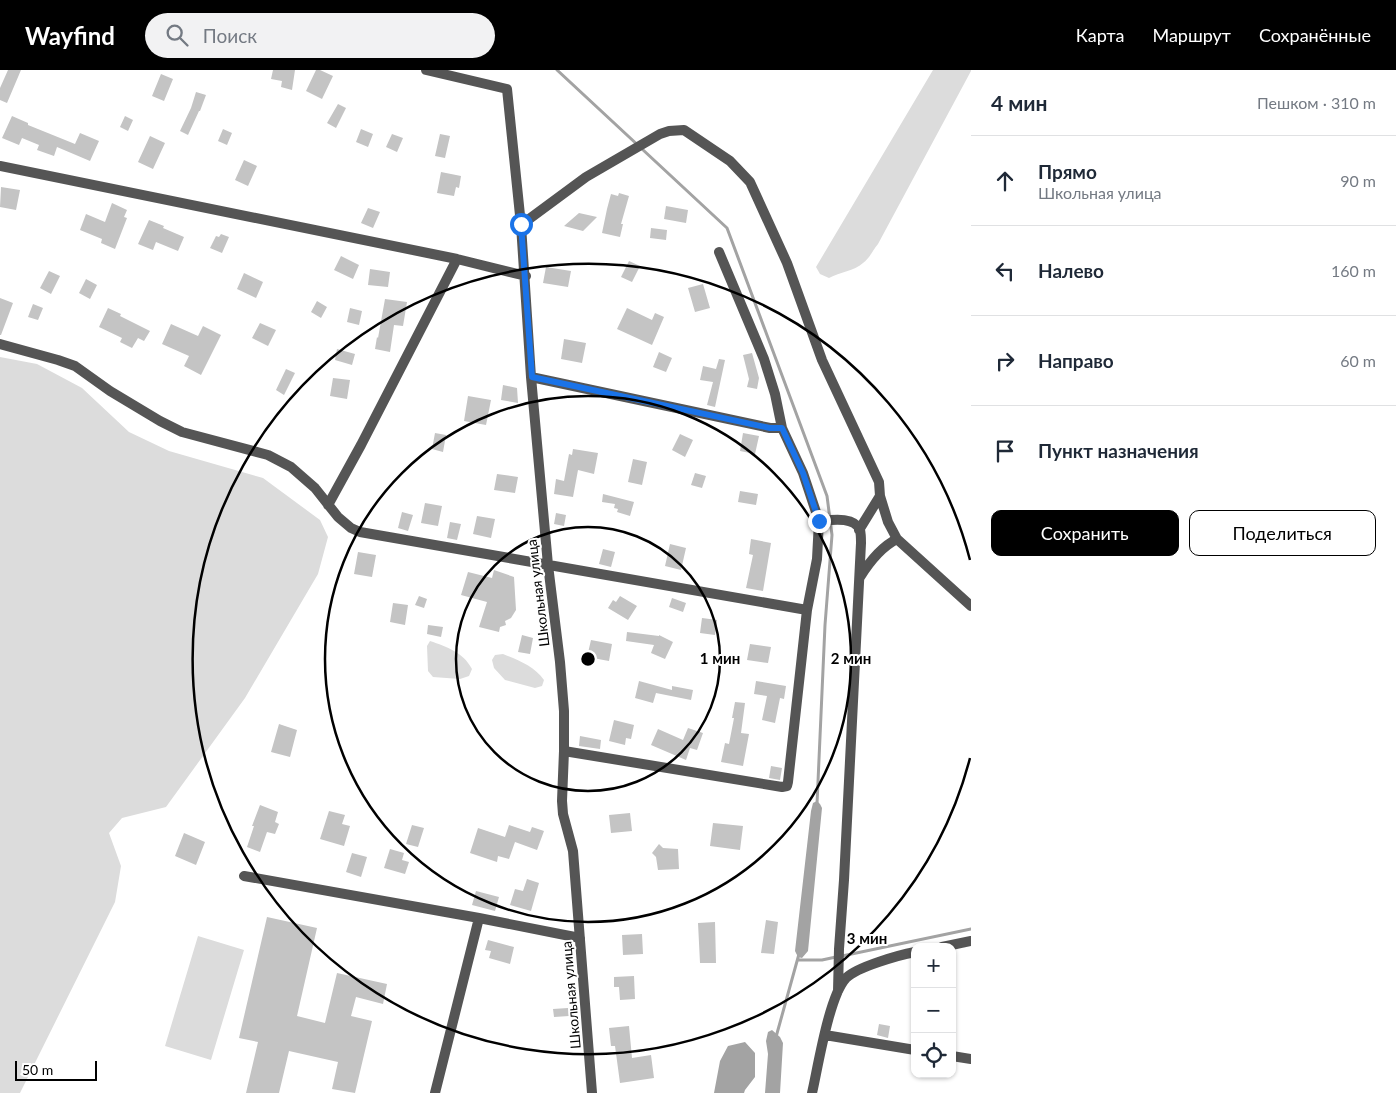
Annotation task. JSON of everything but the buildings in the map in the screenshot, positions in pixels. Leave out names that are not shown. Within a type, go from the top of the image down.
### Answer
[{"type":"street","name":"Школьная улица","points":[[426,70],[507,89],[526,276],[532,377],[548,565],[564,711],[563,814],[573,851],[592,1093]]},
{"type":"street","points":[[521,224],[586,177],[660,134],[684,130],[730,161],[750,182],[787,263],[822,360],[879,482],[880,496],[888,522],[898,539],[971,606]]},
{"type":"street","points":[[0,166],[457,259],[526,276]]},
{"type":"street","points":[[564,751],[782,788],[787,786],[806,610],[817,559],[819,521],[803,473],[782,428],[775,394],[764,359],[719,252]]},
{"type":"street","points":[[328,505],[457,259]]},
{"type":"street","points":[[0,344],[75,366],[127,401],[182,432],[268,456],[291,467],[314,488],[338,518],[360,532],[806,610]]},
{"type":"street","points":[[532,377],[770,428],[782,428]]},
{"type":"street","points":[[838,991],[838,949],[844,880],[861,542],[860,530],[880,496]]},
{"type":"street","points":[[819,521],[843,520],[854,524],[860,530]]},
{"type":"street","points":[[859,578],[870,560],[888,543],[898,539]]},
{"type":"street","points":[[244,876],[580,938]]},
{"type":"street","points":[[436,1093],[479,918]]},
{"type":"street","points":[[956,944],[971,941]]},
{"type":"street","points":[[812,1093],[829,1018],[838,991],[846,978],[860,969],[911,953]]},
{"type":"street","points":[[825,1035],[911,1049]]},
{"type":"street","points":[[956,1057],[971,1059]]},
{"type":"shaded area","points":[[933,70],[971,71],[878,244],[869,257],[859,266],[829,278],[820,274],[816,267]]},
{"type":"shaded area","points":[[0,357],[37,364],[82,388],[129,432],[169,451],[263,478],[320,520],[328,537],[318,574],[245,698],[166,807],[122,818],[109,833],[121,866],[115,902],[20,1093],[0,1093]]},
{"type":"shaded area","points":[[430,641],[448,648],[464,658],[472,669],[469,676],[460,679],[433,677],[428,671],[427,646]]},
{"type":"shaded area","points":[[503,654],[525,664],[540,675],[544,680],[542,686],[535,688],[505,680],[494,668],[492,660],[495,655]]},
{"type":"shaded area","points":[[817,801],[822,808],[808,951],[802,958],[798,957],[795,951],[811,811],[813,803]]},
{"type":"shaded area","points":[[198,936],[244,950],[211,1060],[165,1046]]},
{"type":"shaded area","points":[[772,1030],[780,1037],[783,1043],[780,1093],[765,1093],[768,1054],[766,1041],[768,1032]]},
{"type":"shaded area","points":[[745,1042],[755,1053],[755,1077],[744,1093],[714,1093],[720,1061],[728,1046]]},
{"type":"waterway","points":[[557,70],[727,228],[827,496],[832,535],[825,625],[817,804]]},
{"type":"waterway","points":[[842,956],[971,929]]},
{"type":"waterway","points":[[776,1037],[799,954]]},
{"type":"waterway","points":[[798,960],[822,960],[836,957]]},
{"type":"route","points":[[521,224],[532,377],[770,428],[782,428],[803,473],[819,521]]}]
